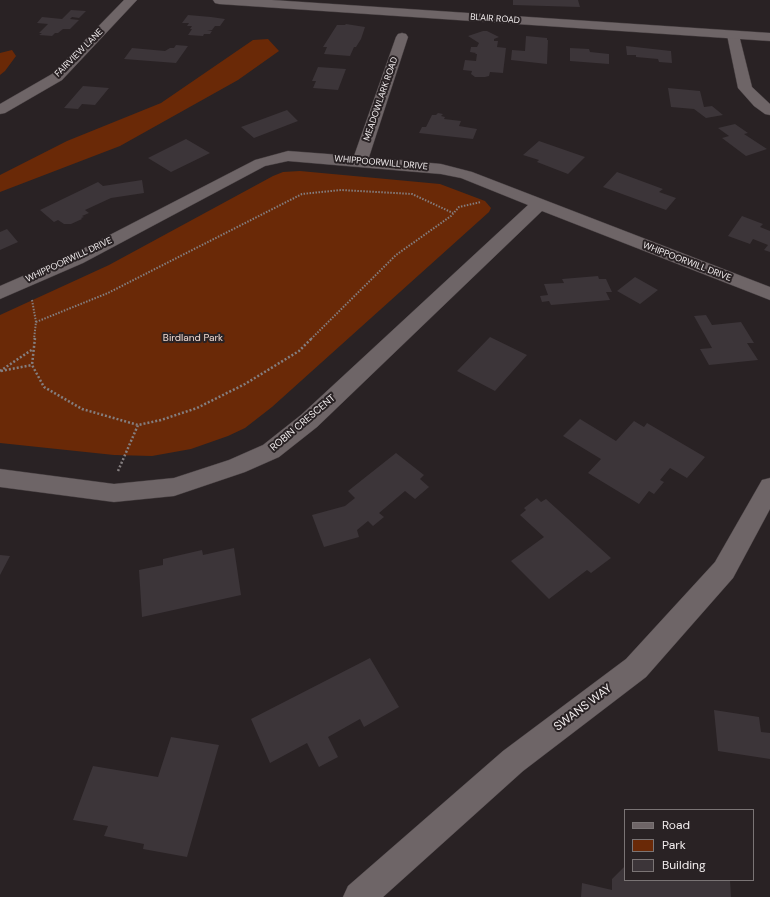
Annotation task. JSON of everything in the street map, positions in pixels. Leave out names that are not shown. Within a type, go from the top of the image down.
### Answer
[{"type":"street","name":"FAIRVIEW LANE","points":[[0,110],[57,77],[131,0]]},
{"type":"street","name":"BLAIR ROAD","points":[[219,0],[770,38]]},
{"type":"street","points":[[733,35],[745,88],[759,103],[770,111]]},
{"type":"street","name":"MEADOWLARK ROAD","points":[[360,161],[402,37]]},
{"type":"street","name":"WHIPPOORWILL DRIVE","points":[[0,293],[76,259],[260,163],[288,156],[441,169],[466,175],[770,294]]},
{"type":"street","name":"ROBIN CRESCENT","points":[[0,478],[114,493],[174,487],[237,466],[271,451],[309,420],[538,204]]},
{"type":"street","name":"SWANS WAY","points":[[359,897],[513,761],[636,668],[724,570],[770,487]]},
{"type":"path","points":[[36,322],[108,293],[302,194],[341,190],[412,194],[453,213]]},
{"type":"path","points":[[28,280],[36,322],[32,365],[44,387],[82,410],[138,425],[161,420],[197,408],[245,384],[299,352],[396,255],[459,207],[515,194]]},
{"type":"path","points":[[0,371],[33,348]]},
{"type":"path","points":[[0,371],[32,365]]},
{"type":"path","points":[[114,493],[119,470],[138,425]]},
{"type":"green space","points":[[268,39],[279,51],[238,80],[120,146],[0,192],[0,175],[67,141],[161,103],[253,40]]},
{"type":"green space","points":[[12,50],[16,56],[5,71],[0,75],[0,53]]},
{"type":"green space","name":"Birdland Park","points":[[300,171],[440,184],[485,201],[491,208],[489,212],[272,407],[245,428],[228,436],[191,449],[152,456],[114,455],[0,443],[0,315],[109,265],[273,176],[283,172]]},
{"type":"building","points":[[513,0],[578,0],[580,7],[513,5]]},
{"type":"building","points":[[71,10],[86,11],[79,18],[72,17],[70,19],[79,20],[70,29],[63,29],[52,36],[39,35],[42,33],[39,33],[48,24],[37,23],[42,17],[62,19]]},
{"type":"building","points":[[188,15],[225,19],[220,26],[215,26],[212,30],[207,30],[212,31],[210,34],[204,34],[203,36],[188,35],[192,29],[190,29],[192,26],[187,26],[189,23],[182,23]]},
{"type":"building","points":[[346,24],[365,27],[361,39],[356,47],[354,47],[350,56],[324,54],[327,47],[323,47],[337,25]]},
{"type":"building","points":[[487,31],[499,37],[494,39],[494,41],[498,41],[497,47],[506,48],[503,73],[490,72],[489,76],[475,77],[471,74],[472,71],[463,70],[465,60],[476,61],[477,54],[470,52],[471,47],[477,47],[479,43],[468,36]]},
{"type":"building","points":[[526,36],[547,38],[547,64],[511,60],[512,50],[525,51]]},
{"type":"building","points":[[176,45],[188,46],[176,63],[124,59],[132,48],[165,51],[170,48],[174,48]]},
{"type":"building","points":[[626,46],[671,51],[672,63],[659,62],[658,59],[636,57],[636,55],[627,55]]},
{"type":"building","points":[[570,48],[589,49],[590,52],[609,54],[609,64],[570,61]]},
{"type":"building","points":[[318,67],[346,69],[338,90],[313,88],[316,81],[312,81]]},
{"type":"building","points":[[83,86],[109,88],[95,105],[82,104],[78,109],[64,108]]},
{"type":"building","points":[[668,88],[700,91],[704,107],[712,106],[723,115],[706,118],[694,109],[671,107]]},
{"type":"building","points":[[287,110],[298,121],[254,138],[241,127]]},
{"type":"building","points":[[438,113],[443,114],[441,116],[445,117],[444,119],[461,121],[459,126],[477,129],[473,139],[419,133],[422,127],[426,127],[432,115],[436,115]]},
{"type":"building","points":[[735,124],[748,133],[744,134],[767,149],[746,156],[722,138],[729,136],[718,128]]},
{"type":"building","points":[[186,139],[210,153],[171,172],[148,158]]},
{"type":"building","points":[[539,141],[585,157],[568,174],[537,162],[539,160],[523,155]]},
{"type":"building","points":[[617,172],[663,189],[659,192],[676,198],[666,210],[603,187]]},
{"type":"building","points":[[142,180],[144,193],[111,198],[85,210],[89,213],[82,216],[84,217],[81,218],[82,219],[71,224],[64,224],[58,220],[54,222],[40,210],[98,182],[103,186]]},
{"type":"building","points":[[742,216],[763,224],[760,227],[770,231],[770,252],[764,250],[768,245],[753,239],[750,244],[728,236]]},
{"type":"building","points":[[7,229],[18,242],[0,250],[0,232]]},
{"type":"building","points":[[598,276],[599,279],[606,279],[612,292],[606,292],[610,300],[551,305],[549,301],[542,302],[540,296],[548,295],[544,284],[564,283],[562,279]]},
{"type":"building","points":[[635,277],[658,290],[640,304],[617,291]]},
{"type":"building","points":[[706,315],[712,325],[741,322],[754,343],[747,343],[758,360],[709,365],[700,349],[712,348],[694,316]]},
{"type":"building","points":[[490,337],[527,355],[495,391],[457,371]]},
{"type":"building","points":[[580,419],[616,441],[634,421],[644,427],[647,423],[705,457],[687,478],[670,468],[660,480],[664,482],[654,494],[649,491],[639,504],[588,473],[601,459],[563,436]]},
{"type":"building","points":[[396,453],[424,475],[420,479],[429,487],[415,499],[405,491],[379,513],[384,517],[373,526],[368,521],[357,530],[359,537],[324,547],[312,515],[345,506],[355,498],[348,491]]},
{"type":"building","points":[[537,498],[541,502],[546,499],[611,558],[591,573],[587,570],[549,599],[511,561],[544,537],[520,515],[526,510],[524,508]]},
{"type":"building","points":[[234,548],[241,595],[142,617],[139,570],[163,565],[163,559],[202,550],[203,555]]},
{"type":"building","points":[[0,555],[10,556],[0,575]]},
{"type":"building","points":[[370,658],[399,707],[364,727],[360,719],[328,737],[338,757],[319,767],[307,743],[270,763],[251,719]]},
{"type":"building","points":[[714,710],[759,717],[761,732],[770,733],[770,759],[718,751]]},
{"type":"building","points":[[171,737],[219,745],[187,857],[143,849],[144,844],[104,836],[108,826],[73,820],[93,766],[158,777]]},
{"type":"building","points":[[624,867],[624,881],[730,881],[731,897],[581,897],[582,883],[612,890],[612,879]]}]
